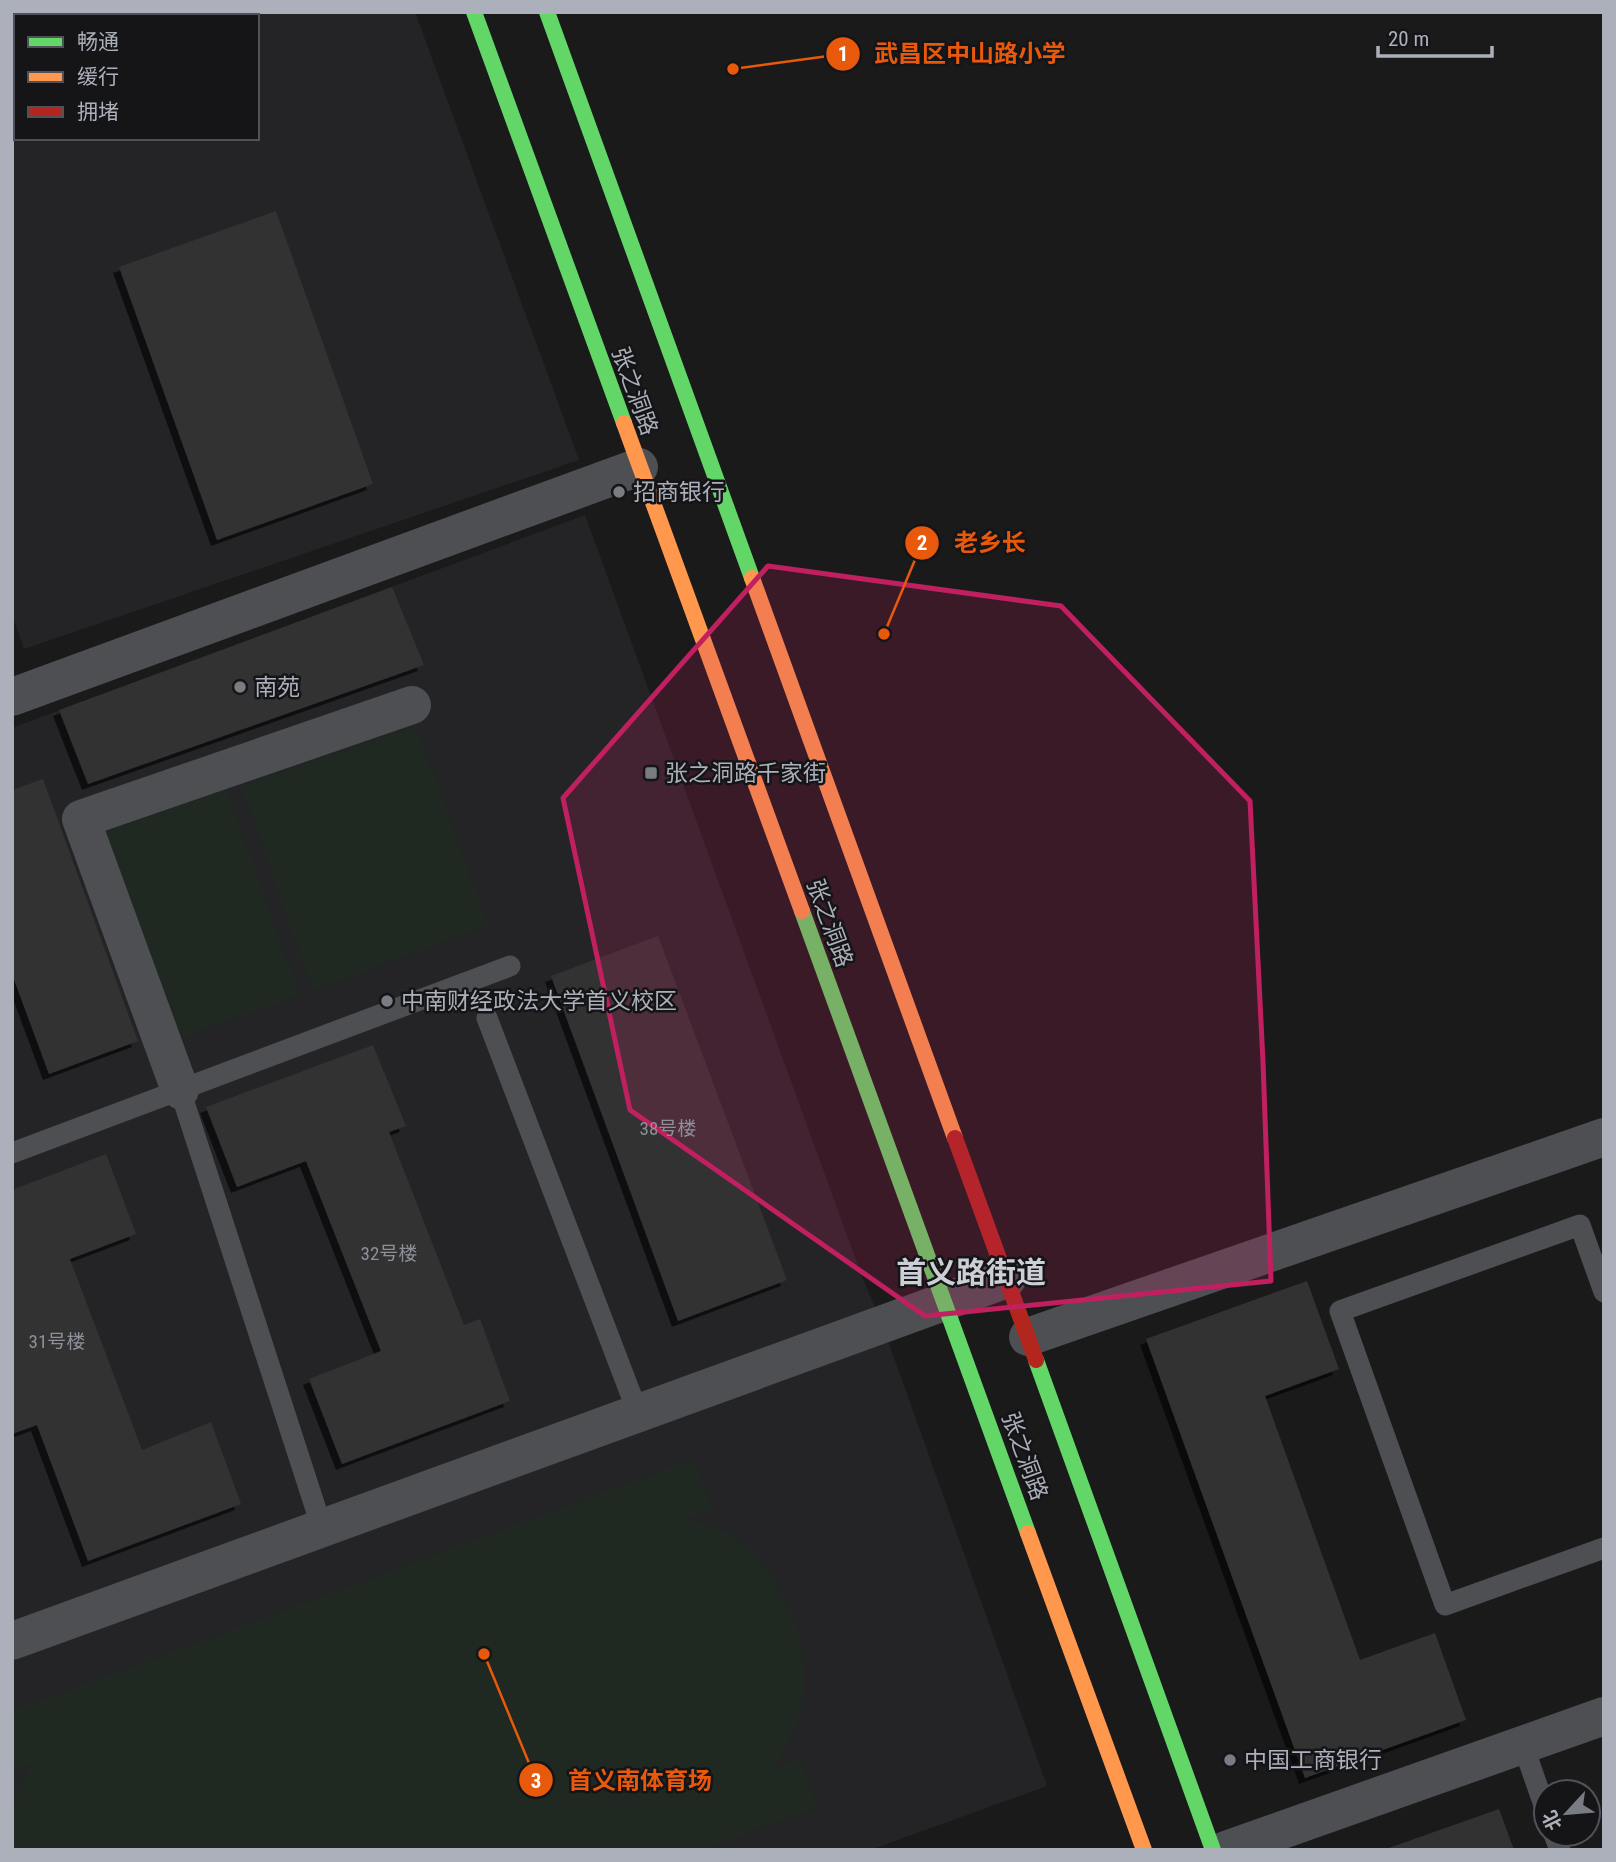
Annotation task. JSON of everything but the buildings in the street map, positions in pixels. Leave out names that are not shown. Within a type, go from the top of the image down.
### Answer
[{"type":"main road","name":"张之洞路","points":[[474,12],[1144,1850]]},
{"type":"main road","name":"张之洞路","points":[[547,12],[1213,1850]]},
{"type":"street","points":[[15,687],[639,467]]},
{"type":"street","points":[[180,1090],[81,819],[412,705]]},
{"type":"street","points":[[1028,1337],[1604,1136]]},
{"type":"street","points":[[12,1641],[1007,1279]]},
{"type":"street","points":[[1226,1850],[1604,1716]]},
{"type":"lane","points":[[12,1153],[510,966]]},
{"type":"lane","points":[[487,1018],[638,1413]]},
{"type":"lane","points":[[180,1090],[322,1528]]},
{"type":"lane","points":[[1604,1292],[1580,1225],[1339,1311],[1446,1605],[1604,1548]]},
{"type":"lane","points":[[1523,1745],[1534,1778]]},
{"type":"highlighted area","points":[[768,566],[1061,606],[1250,801],[1271,1281],[925,1316],[630,1110],[563,798]]},
{"type":"shaded area","points":[[12,12],[415,12],[579,460],[24,649],[12,615]]},
{"type":"shaded area","name":"中南财经政法大学首义校区","points":[[585,515],[861,1274],[882,1324],[1047,1786],[870,1850],[12,1850],[12,728]]},
{"type":"shaded area","points":[[416,725],[488,925],[313,991],[241,786]]},
{"type":"shaded area","points":[[226,789],[300,995],[178,1039],[102,833]]},
{"type":"shaded area","points":[[693,1459],[712,1508],[685,1519],[723,1531],[752,1552],[768,1570],[791,1612],[803,1659],[802,1704],[794,1729],[774,1768],[800,1758],[818,1807],[702,1850],[12,1850],[14,1804],[19,1784],[33,1765],[12,1771],[12,1711]]},
{"type":"traffic: fast","points":[[474,12],[624,423]]},
{"type":"traffic: fast","points":[[547,12],[752,578]]},
{"type":"traffic: fast","points":[[802,911],[1028,1533]]},
{"type":"traffic: fast","points":[[1036,1360],[1213,1850]]},
{"type":"traffic: slow","points":[[624,423],[802,911]]},
{"type":"traffic: slow","points":[[752,578],[955,1138]]},
{"type":"traffic: slow","points":[[1028,1533],[1144,1850]]},
{"type":"traffic: jam","points":[[955,1138],[1036,1360]]},
{"type":"place","name":"武昌区中山路小学","points":[[733,69]]},
{"type":"place","name":"招商银行","points":[[619,492]]},
{"type":"place","name":"老乡长","points":[[884,634]]},
{"type":"place","name":"南苑","points":[[240,687]]},
{"type":"place","name":"张之洞路千家街","points":[[651,773]]},
{"type":"place","name":"中南财经政法大学首义校区","points":[[387,1001]]},
{"type":"place","name":"首义南体育场","points":[[484,1654]]},
{"type":"place","name":"中国工商银行","points":[[1230,1760]]},
{"type":"district","name":"首义路街道","points":[[971,1273]]}]
